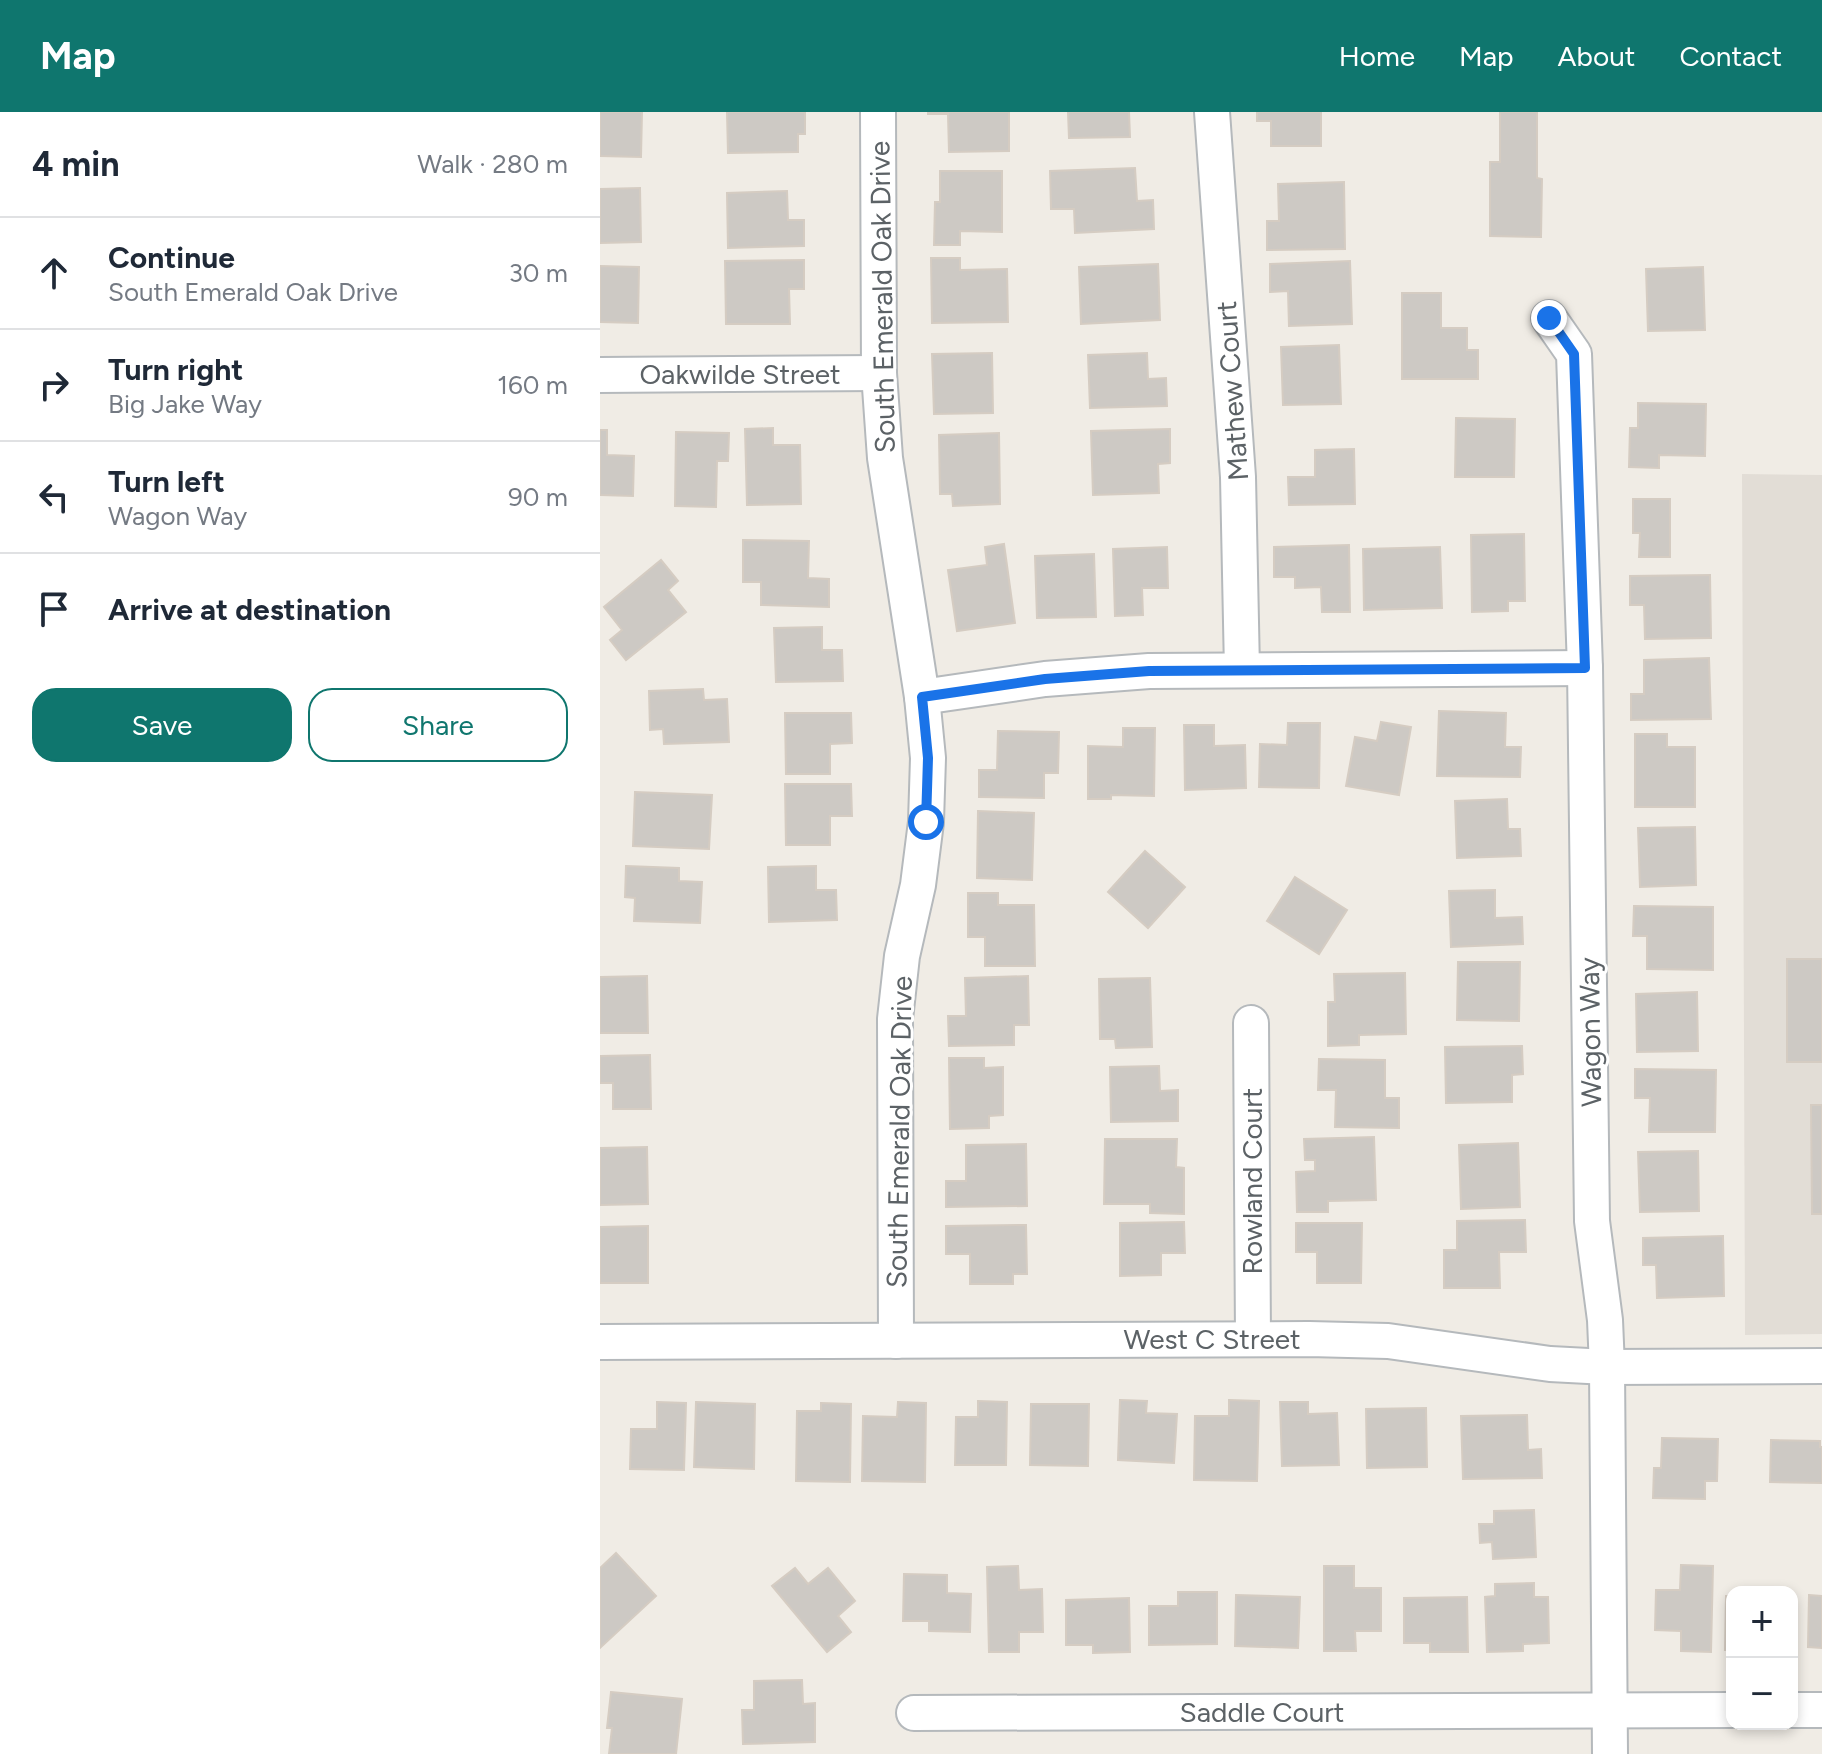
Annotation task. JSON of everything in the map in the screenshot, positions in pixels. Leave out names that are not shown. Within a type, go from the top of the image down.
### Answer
[{"type":"street","name":"South Emerald Oak Drive","points":[[878,112],[879,373],[885,458],[922,697],[928,758],[926,822],[918,885],[902,956],[895,1019],[896,1341]]},
{"type":"street","name":"Mathew Court","points":[[1212,112],[1238,477],[1242,670]]},
{"type":"street","name":"Wagon Way","points":[[1549,318],[1574,354],[1585,668],[1592,1221],[1605,1320],[1607,1367],[1610,1754]]},
{"type":"street","name":"Oakwilde Street","points":[[600,375],[879,373]]},
{"type":"street","points":[[922,697],[1045,679],[1149,671],[1585,668]]},
{"type":"street","name":"Rowland Court","points":[[1251,1023],[1253,1339]]},
{"type":"street","name":"West C Street","points":[[600,1342],[1388,1341],[1550,1364],[1607,1367],[1822,1366]]},
{"type":"street","name":"Saddle Court","points":[[914,1713],[1726,1710]]},
{"type":"street","points":[[1798,1710],[1822,1710]]},
{"type":"shaded area","points":[[1742,474],[1822,475],[1822,1334],[1745,1335]]},
{"type":"building","points":[[600,112],[642,112],[641,157],[600,156]]},
{"type":"building","points":[[727,112],[805,112],[805,134],[798,134],[798,152],[728,153]]},
{"type":"building","points":[[928,112],[1009,112],[1009,151],[949,152],[948,114]]},
{"type":"building","points":[[1068,112],[1129,112],[1130,137],[1069,138]]},
{"type":"building","points":[[1257,112],[1321,112],[1321,146],[1271,146],[1271,121],[1257,121]]},
{"type":"building","points":[[1500,112],[1537,112],[1537,178],[1542,179],[1541,237],[1490,236],[1490,162],[1500,162]]},
{"type":"building","points":[[1135,168],[1137,201],[1153,200],[1154,229],[1075,233],[1074,209],[1051,209],[1050,171]]},
{"type":"building","points":[[940,171],[1002,171],[1002,232],[960,231],[960,245],[934,245],[935,202],[940,202]]},
{"type":"building","points":[[1344,182],[1345,249],[1267,250],[1267,221],[1279,221],[1278,184]]},
{"type":"building","points":[[640,188],[641,242],[600,243],[600,189]]},
{"type":"building","points":[[787,191],[788,220],[804,220],[804,246],[728,248],[727,193]]},
{"type":"building","points":[[931,258],[960,258],[960,270],[1007,269],[1008,322],[932,323]]},
{"type":"building","points":[[804,260],[804,289],[789,289],[790,324],[726,324],[725,261]]},
{"type":"building","points":[[1350,261],[1352,324],[1289,326],[1288,291],[1270,292],[1270,264]]},
{"type":"building","points":[[1158,264],[1160,320],[1081,324],[1079,267]]},
{"type":"building","points":[[600,266],[639,267],[638,323],[600,322]]},
{"type":"building","points":[[1703,267],[1705,330],[1648,331],[1646,269]]},
{"type":"building","points":[[1402,293],[1441,293],[1441,328],[1467,328],[1467,350],[1478,350],[1478,379],[1402,379]]},
{"type":"building","points":[[1339,345],[1341,404],[1283,405],[1281,347]]},
{"type":"building","points":[[992,353],[993,413],[934,414],[932,354]]},
{"type":"building","points":[[1147,353],[1148,379],[1166,378],[1167,406],[1090,408],[1088,355]]},
{"type":"building","points":[[1638,403],[1706,404],[1705,456],[1659,455],[1659,468],[1629,467],[1630,428],[1638,428]]},
{"type":"building","points":[[1456,418],[1515,419],[1514,477],[1455,477]]},
{"type":"building","points":[[773,428],[773,445],[800,445],[801,504],[747,505],[745,429]]},
{"type":"building","points":[[1170,429],[1170,463],[1158,464],[1159,493],[1093,495],[1091,431]]},
{"type":"building","points":[[600,430],[607,430],[607,455],[634,456],[633,496],[600,495]]},
{"type":"building","points":[[676,432],[729,433],[728,461],[717,461],[716,507],[675,506]]},
{"type":"building","points":[[999,433],[1000,504],[953,506],[952,494],[940,494],[939,435]]},
{"type":"building","points":[[1354,449],[1355,504],[1289,505],[1288,477],[1315,477],[1315,450]]},
{"type":"building","points":[[1633,499],[1670,499],[1670,557],[1639,557],[1640,533],[1633,533]]},
{"type":"building","points":[[1524,534],[1525,601],[1508,601],[1508,611],[1472,612],[1471,535]]},
{"type":"building","points":[[743,540],[809,541],[808,578],[829,579],[829,607],[761,605],[761,582],[743,582]]},
{"type":"building","points":[[1004,544],[1015,623],[957,631],[948,570],[987,565],[985,547]]},
{"type":"building","points":[[1349,545],[1350,612],[1322,612],[1321,587],[1295,588],[1295,577],[1274,577],[1274,547]]},
{"type":"building","points":[[1167,547],[1168,588],[1142,588],[1143,615],[1115,616],[1113,549]]},
{"type":"building","points":[[1440,547],[1442,608],[1364,610],[1363,549]]},
{"type":"building","points":[[1094,554],[1096,617],[1037,618],[1035,556]]},
{"type":"building","points":[[661,560],[678,581],[668,590],[686,612],[626,660],[610,640],[622,630],[604,607]]},
{"type":"building","points":[[1710,575],[1711,638],[1645,639],[1644,605],[1630,605],[1630,576]]},
{"type":"building","points":[[822,627],[822,650],[842,650],[843,681],[776,682],[774,628]]},
{"type":"building","points":[[1709,658],[1711,719],[1631,720],[1631,694],[1644,694],[1644,660]]},
{"type":"building","points":[[703,689],[704,700],[727,699],[729,742],[664,744],[663,729],[650,730],[649,691]]},
{"type":"building","points":[[1439,711],[1506,713],[1505,747],[1521,747],[1520,777],[1437,776]]},
{"type":"building","points":[[785,713],[851,713],[852,743],[830,744],[830,774],[786,774]]},
{"type":"building","points":[[1381,722],[1411,727],[1399,795],[1346,786],[1355,737],[1377,741]]},
{"type":"building","points":[[1288,723],[1320,723],[1319,788],[1259,787],[1260,744],[1287,745]]},
{"type":"building","points":[[1184,725],[1214,725],[1214,746],[1245,745],[1246,788],[1185,790]]},
{"type":"building","points":[[1123,728],[1155,728],[1154,796],[1111,795],[1111,799],[1088,799],[1088,746],[1123,747]]},
{"type":"building","points":[[998,731],[1059,732],[1058,773],[1044,773],[1044,798],[979,797],[979,770],[997,770]]},
{"type":"building","points":[[1635,734],[1667,734],[1667,747],[1695,747],[1695,807],[1635,807]]},
{"type":"building","points":[[785,784],[851,784],[852,816],[830,816],[830,845],[786,845]]},
{"type":"building","points":[[635,792],[712,795],[709,849],[633,846]]},
{"type":"building","points":[[1507,799],[1508,829],[1520,829],[1521,856],[1457,858],[1455,801]]},
{"type":"building","points":[[978,811],[1034,813],[1032,880],[977,878]]},
{"type":"building","points":[[1695,827],[1696,885],[1640,887],[1638,828]]},
{"type":"building","points":[[1145,851],[1185,887],[1148,928],[1108,892]]},
{"type":"building","points":[[626,866],[679,868],[679,881],[702,882],[700,923],[634,921],[635,898],[625,897]]},
{"type":"building","points":[[816,866],[816,890],[836,890],[837,920],[769,922],[768,867]]},
{"type":"building","points":[[1295,877],[1347,910],[1319,954],[1267,921]]},
{"type":"building","points":[[1495,890],[1495,918],[1522,917],[1523,944],[1451,947],[1449,891]]},
{"type":"building","points":[[968,893],[998,893],[998,905],[1034,905],[1035,966],[985,966],[985,937],[968,937]]},
{"type":"building","points":[[1634,906],[1713,907],[1713,970],[1647,969],[1647,936],[1633,936]]},
{"type":"building","points":[[1787,959],[1822,959],[1822,1062],[1787,1062]]},
{"type":"building","points":[[1458,962],[1520,962],[1519,1021],[1457,1020]]},
{"type":"building","points":[[1405,973],[1406,1034],[1359,1035],[1359,1045],[1328,1046],[1328,1002],[1335,1002],[1334,974]]},
{"type":"building","points":[[647,976],[648,1033],[600,1033],[600,977]]},
{"type":"building","points":[[1028,976],[1029,1025],[1014,1025],[1014,1045],[949,1046],[948,1016],[966,1016],[965,978]]},
{"type":"building","points":[[1150,978],[1152,1047],[1116,1048],[1115,1039],[1100,1039],[1099,979]]},
{"type":"building","points":[[1697,992],[1698,1051],[1637,1052],[1636,994]]},
{"type":"building","points":[[1522,1046],[1523,1074],[1512,1075],[1512,1102],[1446,1103],[1445,1047]]},
{"type":"building","points":[[650,1055],[651,1109],[613,1109],[613,1083],[600,1083],[600,1056]]},
{"type":"building","points":[[949,1058],[984,1058],[984,1068],[1003,1067],[1003,1115],[989,1116],[989,1128],[950,1129]]},
{"type":"building","points":[[1319,1059],[1385,1060],[1385,1098],[1399,1098],[1399,1128],[1335,1127],[1336,1090],[1318,1090]]},
{"type":"building","points":[[1159,1066],[1160,1091],[1178,1090],[1178,1121],[1111,1122],[1110,1067]]},
{"type":"building","points":[[1635,1069],[1716,1070],[1715,1132],[1649,1132],[1650,1098],[1635,1098]]},
{"type":"building","points":[[1811,1105],[1822,1105],[1822,1214],[1812,1214]]},
{"type":"building","points":[[1374,1137],[1376,1200],[1328,1201],[1328,1212],[1297,1212],[1296,1172],[1315,1171],[1315,1160],[1305,1160],[1304,1139]]},
{"type":"building","points":[[1105,1139],[1177,1139],[1176,1167],[1184,1168],[1184,1214],[1150,1213],[1150,1204],[1104,1204]]},
{"type":"building","points":[[1518,1143],[1520,1207],[1461,1209],[1459,1145]]},
{"type":"building","points":[[1026,1144],[1027,1206],[946,1207],[946,1181],[966,1181],[966,1145]]},
{"type":"building","points":[[647,1147],[648,1204],[600,1205],[600,1148]]},
{"type":"building","points":[[1698,1151],[1699,1211],[1640,1212],[1638,1152]]},
{"type":"building","points":[[1525,1220],[1526,1252],[1499,1252],[1500,1288],[1444,1288],[1444,1250],[1457,1250],[1457,1221]]},
{"type":"building","points":[[1184,1222],[1185,1253],[1161,1253],[1161,1275],[1120,1276],[1120,1223]]},
{"type":"building","points":[[1296,1223],[1362,1223],[1361,1283],[1317,1283],[1317,1252],[1296,1252]]},
{"type":"building","points":[[1026,1225],[1027,1274],[1013,1274],[1013,1284],[970,1284],[970,1254],[946,1254],[946,1226]]},
{"type":"building","points":[[648,1226],[648,1283],[600,1283],[600,1227]]},
{"type":"building","points":[[1723,1236],[1724,1296],[1657,1298],[1656,1265],[1643,1265],[1643,1238]]},
{"type":"building","points":[[1120,1400],[1147,1401],[1146,1413],[1177,1414],[1174,1463],[1118,1460]]},
{"type":"building","points":[[1229,1400],[1259,1401],[1257,1481],[1194,1480],[1195,1416],[1229,1416]]},
{"type":"building","points":[[978,1401],[1007,1402],[1006,1465],[955,1465],[956,1417],[978,1417]]},
{"type":"building","points":[[657,1402],[686,1403],[684,1470],[630,1469],[631,1429],[657,1429]]},
{"type":"building","points":[[696,1402],[755,1404],[754,1469],[694,1467]]},
{"type":"building","points":[[898,1402],[926,1403],[925,1482],[862,1481],[863,1416],[897,1417]]},
{"type":"building","points":[[1280,1402],[1308,1402],[1308,1414],[1337,1413],[1339,1465],[1282,1466]]},
{"type":"building","points":[[821,1403],[851,1404],[850,1482],[796,1481],[797,1411],[821,1411]]},
{"type":"building","points":[[1031,1404],[1089,1404],[1088,1466],[1030,1465]]},
{"type":"building","points":[[1426,1408],[1427,1467],[1367,1468],[1366,1409]]},
{"type":"building","points":[[1527,1415],[1528,1450],[1541,1449],[1542,1478],[1463,1479],[1461,1416]]},
{"type":"building","points":[[1662,1438],[1718,1439],[1717,1481],[1705,1481],[1705,1499],[1653,1498],[1654,1468],[1661,1468]]},
{"type":"building","points":[[1771,1440],[1820,1441],[1822,1483],[1770,1482]]},
{"type":"building","points":[[1534,1510],[1536,1557],[1493,1559],[1492,1542],[1480,1543],[1479,1524],[1494,1524],[1494,1511]]},
{"type":"building","points":[[616,1553],[656,1596],[600,1648],[600,1568]]},
{"type":"building","points":[[1681,1565],[1713,1566],[1711,1652],[1681,1651],[1681,1631],[1655,1630],[1656,1590],[1680,1590]]},
{"type":"building","points":[[1018,1566],[1019,1590],[1042,1589],[1043,1632],[1019,1632],[1019,1652],[989,1652],[987,1567]]},
{"type":"building","points":[[1324,1566],[1354,1566],[1354,1588],[1381,1588],[1381,1631],[1355,1631],[1356,1651],[1324,1651]]},
{"type":"building","points":[[795,1568],[808,1584],[828,1568],[855,1601],[838,1616],[851,1632],[827,1652],[772,1586]]},
{"type":"building","points":[[904,1574],[947,1575],[947,1593],[971,1594],[970,1632],[929,1631],[929,1621],[903,1621]]},
{"type":"building","points":[[1534,1583],[1534,1597],[1548,1597],[1549,1643],[1523,1644],[1523,1651],[1487,1652],[1485,1597],[1495,1596],[1495,1584]]},
{"type":"building","points":[[1178,1592],[1217,1592],[1217,1644],[1149,1645],[1149,1606],[1178,1606]]},
{"type":"building","points":[[1236,1595],[1300,1597],[1298,1648],[1235,1646]]},
{"type":"building","points":[[1809,1595],[1822,1596],[1822,1648],[1808,1647]]},
{"type":"building","points":[[1467,1597],[1468,1652],[1430,1652],[1430,1643],[1404,1643],[1404,1598]]},
{"type":"building","points":[[1129,1598],[1130,1652],[1093,1653],[1093,1645],[1066,1645],[1066,1600]]},
{"type":"building","points":[[802,1680],[803,1704],[815,1703],[815,1742],[743,1744],[742,1710],[754,1710],[754,1681]]},
{"type":"building","points":[[611,1692],[682,1699],[676,1754],[609,1754],[612,1728],[607,1728]]},
{"type":"route","points":[[926,822],[928,758],[922,697],[1045,679],[1149,671],[1585,668],[1574,354],[1549,318]]}]
